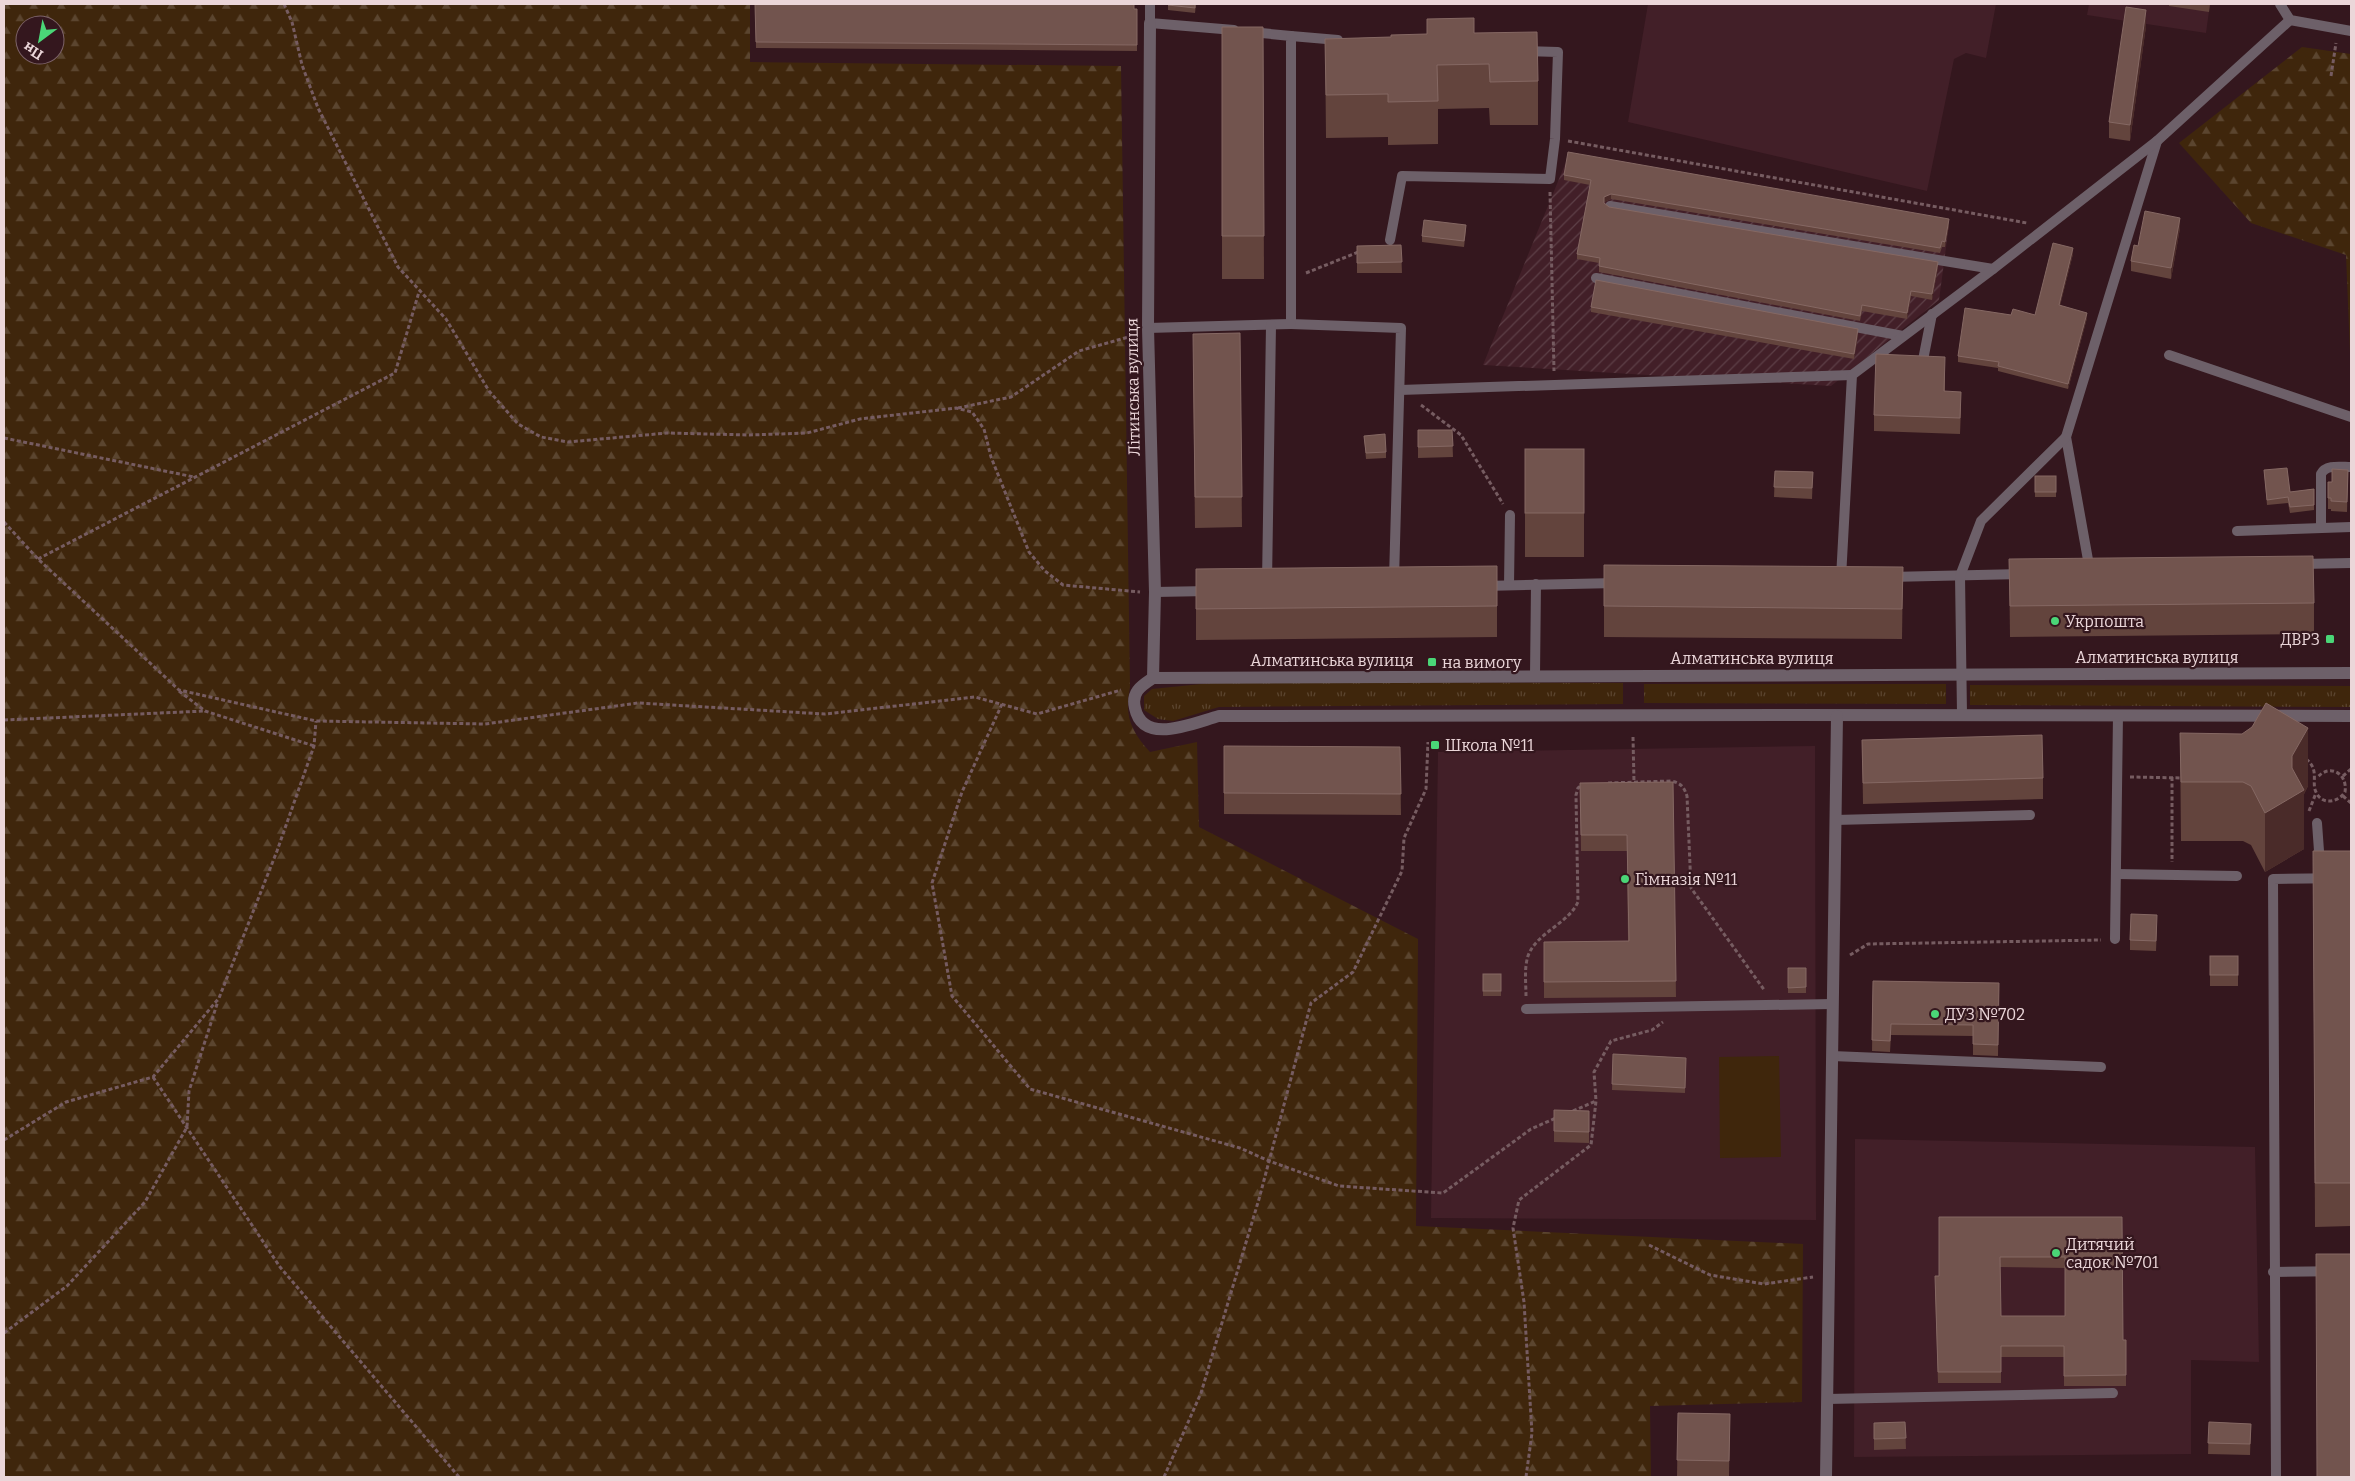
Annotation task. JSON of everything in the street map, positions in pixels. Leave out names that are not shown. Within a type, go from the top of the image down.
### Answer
[{"type":"street","name":"Літинська вулиця","points":[[1150,23],[1148,331],[1156,592],[1153,678]]},
{"type":"street","name":"Алматинська вулиця","points":[[1153,678],[2351,673]]},
{"type":"street","points":[[1153,678],[1137,688],[1133,699],[1136,714],[1143,725],[1156,730],[1173,728],[1219,716],[1622,714],[2351,716]]},
{"type":"street","points":[[1826,1477],[1837,716]]},
{"type":"lane","points":[[1150,4],[1150,23],[1351,41]]},
{"type":"lane","points":[[2280,4],[2290,20],[2351,31]]},
{"type":"lane","points":[[1400,390],[1852,374],[1993,270],[2157,141],[2290,20]]},
{"type":"lane","points":[[1291,36],[1291,324]]},
{"type":"lane","points":[[1390,240],[1402,176],[1550,179],[1555,139],[1558,52],[1510,50]]},
{"type":"lane","points":[[2090,571],[2066,437],[2157,141]]},
{"type":"lane","points":[[1610,206],[1993,270]]},
{"type":"lane","points":[[1596,278],[1903,336]]},
{"type":"lane","points":[[1923,360],[1932,314]]},
{"type":"lane","points":[[1148,331],[1291,324],[1401,328],[1394,587]]},
{"type":"lane","points":[[1267,590],[1270,325]]},
{"type":"lane","points":[[2169,355],[2351,417]]},
{"type":"lane","points":[[1841,578],[1852,374]]},
{"type":"lane","points":[[1962,714],[1960,576],[1981,522],[2066,437]]},
{"type":"lane","points":[[2321,528],[2321,474],[2328,468],[2351,467]]},
{"type":"lane","points":[[1510,515],[1510,585]]},
{"type":"lane","points":[[2237,531],[2351,527]]},
{"type":"lane","points":[[2293,565],[2351,563]]},
{"type":"lane","points":[[1881,577],[2030,573]]},
{"type":"lane","points":[[1471,586],[1624,583]]},
{"type":"lane","points":[[1535,676],[1536,584]]},
{"type":"lane","points":[[1156,592],[1221,591]]},
{"type":"lane","points":[[2115,939],[2118,715]]},
{"type":"lane","points":[[1835,820],[2030,815]]},
{"type":"lane","points":[[2318,822],[2321,878]]},
{"type":"lane","points":[[2116,874],[2237,876]]},
{"type":"lane","points":[[2276,1477],[2273,1272],[2273,879],[2351,878]]},
{"type":"lane","points":[[1526,1009],[1832,1004]]},
{"type":"lane","points":[[1832,1056],[2101,1067]]},
{"type":"lane","points":[[2273,1272],[2351,1271]]},
{"type":"lane","points":[[1827,1399],[2113,1393]]},
{"type":"path","points":[[284,4],[292,22],[302,66],[318,108],[398,267],[446,319],[489,391],[518,424],[541,437],[568,442],[667,433],[749,436],[807,433],[860,419],[956,408],[1011,397],[1079,351],[1148,331]]},
{"type":"path","points":[[2331,76],[2336,43]]},
{"type":"path","points":[[1555,139],[2047,227]]},
{"type":"path","points":[[1550,179],[1555,384]]},
{"type":"path","points":[[1291,279],[1363,251]]},
{"type":"path","points":[[38,559],[395,373],[420,291]]},
{"type":"path","points":[[1400,390],[1461,435],[1510,515]]},
{"type":"path","points":[[956,408],[972,412],[984,430],[991,457],[1030,552],[1045,571],[1063,585],[1156,592]]},
{"type":"path","points":[[4,438],[194,477]]},
{"type":"path","points":[[4,522],[38,559],[179,690],[206,711],[314,746]]},
{"type":"path","points":[[179,690],[316,721],[485,724],[638,703],[825,714],[975,697],[1037,714],[1130,687]]},
{"type":"path","points":[[1002,704],[962,792],[932,882],[952,996],[1030,1089],[1240,1148],[1269,1161],[1339,1186],[1444,1193],[1531,1129],[1559,1117]]},
{"type":"path","points":[[4,720],[206,711]]},
{"type":"path","points":[[4,1333],[67,1286],[145,1202],[187,1127],[189,1091],[219,998],[277,850],[314,746],[316,721]]},
{"type":"path","points":[[1633,737],[1634,782]]},
{"type":"path","points":[[1164,1477],[1201,1393],[1269,1161],[1311,1003],[1353,972],[1402,871],[1404,838],[1426,789],[1428,742]]},
{"type":"path","points":[[2299,755],[2309,761],[2317,778],[2316,792],[2323,800],[2334,801],[2343,796],[2346,786],[2343,776],[2339,773],[2329,770],[2317,778]]},
{"type":"path","points":[[2343,776],[2351,770]]},
{"type":"path","points":[[2117,777],[2189,778]]},
{"type":"path","points":[[2172,778],[2172,874]]},
{"type":"path","points":[[1598,784],[1671,781],[1679,783],[1684,788],[1687,796],[1691,888],[1776,1006]]},
{"type":"path","points":[[1526,1009],[1528,956],[1539,941],[1574,910],[1578,902],[1576,795],[1578,788],[1590,784]]},
{"type":"path","points":[[2343,796],[2351,803]]},
{"type":"path","points":[[1846,958],[1868,944],[2115,939]]},
{"type":"path","points":[[4,1140],[66,1102],[153,1076],[219,998]]},
{"type":"path","points":[[1526,1477],[1532,1432],[1521,1276],[1513,1228],[1519,1200],[1591,1145],[1596,1101],[1594,1072],[1611,1041],[1652,1030],[1686,1007]]},
{"type":"path","points":[[153,1076],[280,1267],[459,1477]]},
{"type":"path","points":[[1568,1113],[1596,1101]]},
{"type":"path","points":[[1649,1244],[1710,1275],[1764,1284],[1794,1281],[1828,1273]]},
{"type":"shaded area","points":[[1648,4],[1996,4],[1986,58],[1966,53],[1954,59],[1927,191],[1628,122]]},
{"type":"shaded area","points":[[2089,4],[2210,4],[2206,33],[2087,15]]},
{"type":"shaded area","points":[[1568,157],[1949,225],[1939,300],[1831,386],[1483,365]]},
{"type":"shaded area","name":"Гімназія №11","points":[[1815,746],[1816,1220],[1431,1218],[1438,752]]},
{"type":"shaded area","name":"Дитячий садок №701","points":[[1855,1139],[2255,1147],[2259,1362],[2191,1360],[2191,1454],[1854,1457]]},
{"type":"green space","points":[[4,4],[750,4],[750,62],[1121,66],[1129,715],[1134,730],[1150,752],[1197,742],[1199,827],[1418,939],[1416,1226],[1803,1244],[1802,1402],[1650,1406],[1651,1477],[4,1477]]},
{"type":"green space","points":[[2302,47],[2351,54],[2351,377],[2346,255],[2251,223],[2179,143]]},
{"type":"green space","points":[[1221,682],[1623,683],[1623,704],[1219,707],[1173,721],[1158,719],[1144,710],[1144,696],[1152,689]]},
{"type":"green space","points":[[1644,684],[1946,684],[1946,704],[1644,703]]},
{"type":"green space","points":[[1970,685],[2351,686],[2351,707],[1970,705]]},
{"type":"green space","points":[[1779,1056],[1781,1157],[1720,1158],[1719,1057]]},
{"type":"building","points":[[755,4],[1134,4],[1134,9],[1137,9],[1137,45],[756,42]]},
{"type":"building","points":[[1195,4],[1195,8],[1168,5]]},
{"type":"building","points":[[2126,7],[2146,10],[2130,125],[2109,122]]},
{"type":"building","points":[[1474,18],[1474,33],[1537,32],[1538,81],[1490,82],[1489,64],[1437,65],[1438,101],[1388,102],[1388,94],[1326,95],[1325,39],[1427,34],[1427,19]]},
{"type":"building","points":[[1222,27],[1263,27],[1264,236],[1222,236]]},
{"type":"building","points":[[1568,152],[1949,219],[1945,242],[1942,241],[1940,248],[1611,194],[1604,197],[1604,203],[1609,207],[1938,262],[1932,294],[1911,291],[1907,313],[1862,305],[1860,316],[1599,266],[1600,258],[1577,254],[1591,180],[1564,175]]},
{"type":"building","points":[[2145,211],[2180,218],[2171,268],[2131,261],[2134,245],[2138,246]]},
{"type":"building","points":[[1424,220],[1466,225],[1464,241],[1422,236]]},
{"type":"building","points":[[2053,243],[2073,248],[2059,305],[2087,313],[2068,384],[1998,366],[1999,362],[1958,356],[1965,308],[2011,315],[2013,309],[2035,315]]},
{"type":"building","points":[[1401,245],[1402,262],[1357,263],[1357,246]]},
{"type":"building","points":[[1596,280],[1858,329],[1854,354],[1591,307]]},
{"type":"building","points":[[1240,333],[1242,497],[1195,497],[1193,334]]},
{"type":"building","points":[[1876,354],[1945,357],[1944,391],[1961,392],[1960,418],[1874,415]]},
{"type":"building","points":[[1418,430],[1452,430],[1453,446],[1418,447]]},
{"type":"building","points":[[1385,434],[1386,452],[1366,453],[1364,436]]},
{"type":"building","points":[[1525,449],[1584,449],[1584,513],[1525,513]]},
{"type":"building","points":[[2287,468],[2290,492],[2314,489],[2314,505],[2290,507],[2288,497],[2267,500],[2264,470]]},
{"type":"building","points":[[2332,469],[2348,470],[2347,502],[2331,501],[2331,498],[2328,498],[2328,482],[2332,482]]},
{"type":"building","points":[[1775,471],[1813,472],[1812,488],[1774,487]]},
{"type":"building","points":[[2035,476],[2056,476],[2056,492],[2035,492]]},
{"type":"building","points":[[2313,556],[2314,603],[2010,606],[2009,559]]},
{"type":"building","points":[[1604,565],[1903,567],[1902,609],[1604,606]]},
{"type":"building","points":[[1497,566],[1497,606],[1196,609],[1196,569]]},
{"type":"building","points":[[2266,703],[2308,728],[2292,756],[2292,768],[2304,790],[2265,813],[2251,786],[2243,782],[2181,782],[2180,733],[2242,734],[2252,727]]},
{"type":"building","points":[[2042,735],[2043,778],[1863,783],[1862,740]]},
{"type":"building","points":[[1224,746],[1400,747],[1401,794],[1224,793]]},
{"type":"building","points":[[1673,782],[1676,981],[1544,982],[1544,942],[1629,941],[1627,835],[1581,835],[1580,783]]},
{"type":"building","points":[[2313,851],[2351,851],[2351,1183],[2315,1183]]},
{"type":"building","points":[[2131,914],[2157,915],[2156,941],[2130,940]]},
{"type":"building","points":[[2210,956],[2238,956],[2238,975],[2210,975]]},
{"type":"building","points":[[1788,968],[1806,968],[1806,987],[1788,988]]},
{"type":"building","points":[[1483,974],[1501,974],[1501,991],[1483,991]]},
{"type":"building","name":"ДУЗ №702","points":[[1873,981],[1999,983],[1998,1045],[1973,1044],[1973,1025],[1891,1024],[1890,1041],[1872,1040]]},
{"type":"building","points":[[1613,1054],[1686,1058],[1685,1088],[1612,1084]]},
{"type":"building","points":[[1554,1110],[1589,1111],[1589,1132],[1554,1131]]},
{"type":"building","points":[[1939,1217],[2122,1217],[2123,1340],[2126,1340],[2126,1375],[2064,1376],[2064,1346],[2001,1346],[2001,1372],[1938,1372],[1935,1276],[1939,1276]],"holes":[[[2000,1257],[2065,1257],[2065,1316],[2001,1316]]]},
{"type":"building","points":[[2316,1254],[2351,1254],[2351,1477],[2317,1477]]},
{"type":"building","points":[[1678,1413],[1730,1414],[1729,1461],[1677,1460]]},
{"type":"building","points":[[1905,1422],[1906,1438],[1874,1439],[1874,1423]]},
{"type":"building","points":[[2209,1422],[2251,1424],[2250,1444],[2208,1443]]},
{"type":"place","name":"Укрпошта","points":[[2055,621]]},
{"type":"place","name":"ДВРЗ","points":[[2330,639]]},
{"type":"place","name":"на вимогу","points":[[1432,662]]},
{"type":"place","name":"Школа №11","points":[[1435,745]]},
{"type":"place","name":"Гімназія №11","points":[[1625,879]]},
{"type":"place","name":"ДУЗ №702","points":[[1935,1014]]},
{"type":"place","name":"Дитячий садок №701","points":[[2056,1253]]}]
